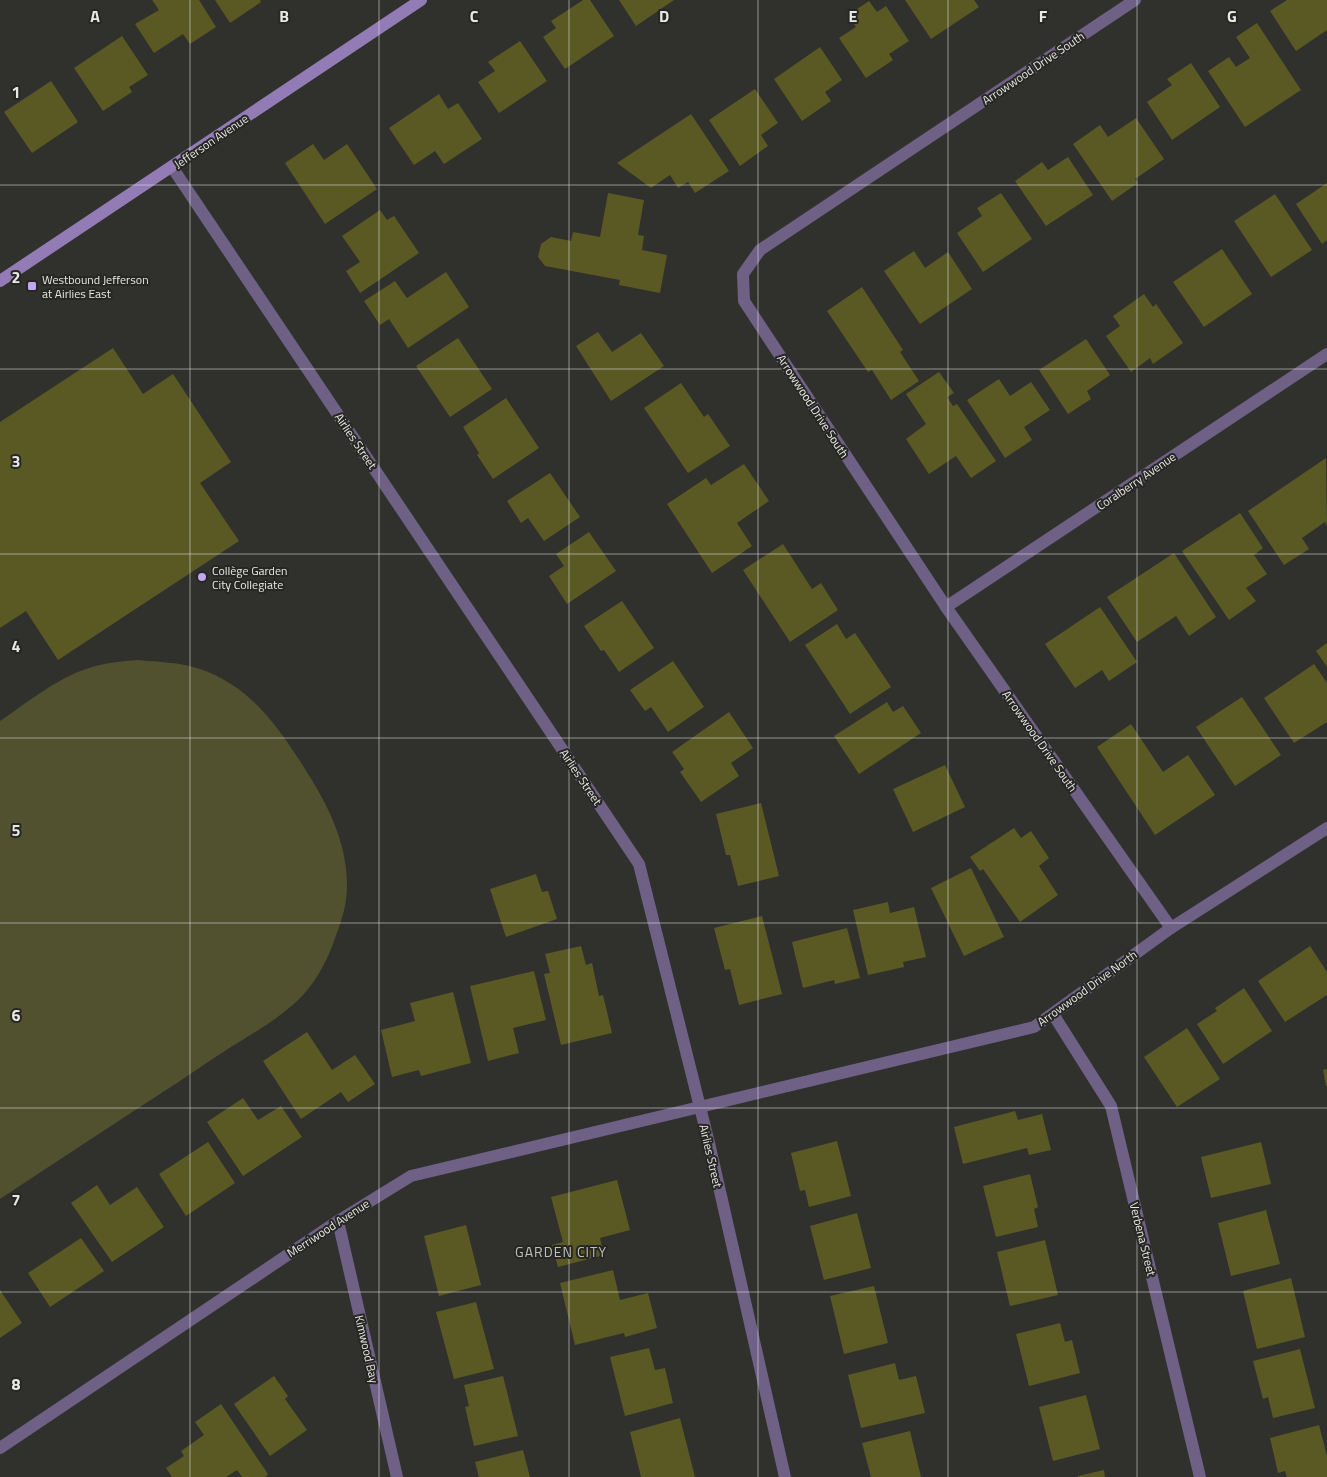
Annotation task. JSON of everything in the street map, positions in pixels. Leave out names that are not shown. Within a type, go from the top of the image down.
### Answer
[{"type":"street","name":"Jefferson Avenue","points":[[0,281],[421,0]]},
{"type":"street","name":"Arrowwood Drive South","points":[[1135,0],[760,250],[743,274],[744,301],[946,607],[1171,928]]},
{"type":"street","name":"Airlies Street","points":[[172,167],[639,864],[700,1106],[785,1477]]},
{"type":"street","name":"Coralberry Avenue","points":[[946,607],[1327,354]]},
{"type":"street","name":"Arrowwood Drive North","points":[[700,1106],[1034,1027],[1171,928],[1327,828]]},
{"type":"street","name":"Verbena Street","points":[[1053,1014],[1111,1106],[1200,1477]]},
{"type":"street","name":"Merriwood Avenue","points":[[0,1448],[338,1221],[411,1176],[700,1106]]},
{"type":"street","name":"Kimwood Bay","points":[[338,1221],[397,1477]]},
{"type":"shaded area","points":[[138,660],[185,665],[218,676],[248,697],[273,723],[295,753],[331,815],[346,865],[347,882],[344,911],[333,944],[322,968],[308,990],[288,1009],[265,1026],[0,1199],[0,721],[43,691],[77,672],[101,665]]},
{"type":"building","points":[[152,0],[199,0],[216,27],[190,44],[183,34],[154,53],[135,24],[159,10]]},
{"type":"building","points":[[215,0],[260,0],[261,2],[230,23]]},
{"type":"building","points":[[583,0],[590,0],[614,36],[565,69],[543,37],[556,28],[551,21]]},
{"type":"building","points":[[619,0],[674,0],[636,26]]},
{"type":"building","points":[[905,0],[974,0],[979,7],[931,39]]},
{"type":"building","points":[[1287,0],[1327,0],[1327,30],[1296,51],[1270,11]]},
{"type":"building","points":[[869,1],[877,12],[886,6],[909,41],[889,54],[893,60],[866,78],[839,38],[856,27],[848,15]]},
{"type":"building","points":[[1257,23],[1301,90],[1245,127],[1208,71],[1229,57],[1236,67],[1250,58],[1236,37]]},
{"type":"building","points":[[122,36],[148,75],[129,87],[132,92],[103,111],[74,68]]},
{"type":"building","points":[[520,41],[547,81],[499,113],[478,82],[495,71],[488,62]]},
{"type":"building","points":[[820,47],[842,80],[825,92],[831,101],[802,121],[774,79]]},
{"type":"building","points":[[1191,63],[1220,107],[1172,140],[1147,102],[1172,85],[1167,79]]},
{"type":"building","points":[[51,81],[78,122],[32,153],[4,112]]},
{"type":"building","points":[[755,89],[778,123],[761,135],[768,146],[740,166],[709,120]]},
{"type":"building","points":[[439,94],[448,109],[458,103],[482,139],[444,164],[435,151],[414,165],[389,128]]},
{"type":"building","points":[[691,114],[729,171],[695,193],[688,182],[678,188],[670,175],[651,188],[617,163]]},
{"type":"building","points":[[1136,118],[1164,159],[1135,179],[1138,183],[1112,201],[1073,144],[1100,125],[1108,137]]},
{"type":"building","points":[[313,144],[324,160],[347,144],[377,189],[325,224],[285,163]]},
{"type":"building","points":[[1068,157],[1093,195],[1046,226],[1015,181],[1042,162],[1048,170]]},
{"type":"building","points":[[1327,183],[1327,240],[1322,244],[1296,204]]},
{"type":"building","points":[[608,193],[644,200],[638,235],[644,236],[642,250],[667,255],[660,293],[619,285],[620,280],[545,266],[538,257],[541,244],[551,237],[571,241],[573,232],[600,237]]},
{"type":"building","points":[[1001,193],[1032,239],[983,272],[957,233],[982,216],[977,208]]},
{"type":"building","points":[[1275,194],[1312,250],[1271,277],[1234,221]]},
{"type":"building","points":[[380,210],[387,220],[394,216],[419,253],[360,293],[346,271],[360,262],[342,236]]},
{"type":"building","points":[[1222,249],[1252,294],[1204,327],[1173,282]]},
{"type":"building","points":[[914,251],[925,268],[948,252],[972,289],[920,324],[884,271]]},
{"type":"building","points":[[446,272],[469,307],[408,348],[389,319],[380,325],[364,301],[395,281],[407,298]]},
{"type":"building","points":[[862,287],[903,350],[900,352],[919,381],[891,400],[872,370],[868,372],[827,311]]},
{"type":"building","points":[[1144,294],[1153,307],[1156,304],[1183,343],[1153,364],[1150,358],[1131,372],[1106,336],[1120,326],[1113,316]]},
{"type":"building","points":[[598,332],[612,352],[641,333],[664,366],[611,401],[576,346]]},
{"type":"building","points":[[458,338],[492,389],[450,417],[416,366]]},
{"type":"building","points":[[1086,339],[1110,375],[1087,391],[1091,399],[1068,414],[1039,370]]},
{"type":"building","points":[[113,348],[143,394],[173,374],[231,462],[200,483],[239,541],[58,660],[26,611],[0,628],[0,422]]},
{"type":"building","points":[[939,372],[954,393],[947,397],[953,406],[957,404],[996,461],[971,478],[956,456],[929,474],[906,439],[926,424],[906,394]]},
{"type":"building","points":[[999,379],[1010,396],[1031,382],[1050,410],[1024,427],[1032,440],[1005,458],[967,400]]},
{"type":"building","points":[[681,383],[704,417],[708,414],[730,446],[688,473],[644,408]]},
{"type":"building","points":[[506,398],[539,448],[493,479],[477,455],[479,453],[463,427]]},
{"type":"building","points":[[1326,458],[1327,526],[1325,522],[1302,538],[1309,549],[1284,565],[1248,511]]},
{"type":"building","points":[[744,464],[769,501],[737,523],[752,546],[712,573],[667,504],[706,478],[711,485]]},
{"type":"building","points":[[550,473],[580,517],[544,541],[528,518],[521,523],[507,501]]},
{"type":"building","points":[[1240,513],[1263,548],[1254,555],[1267,574],[1246,588],[1256,601],[1229,620],[1182,551]]},
{"type":"building","points":[[589,532],[616,571],[567,604],[549,576],[564,566],[556,554]]},
{"type":"building","points":[[783,544],[812,589],[821,583],[838,610],[790,642],[743,570]]},
{"type":"building","points":[[1174,553],[1216,617],[1189,636],[1176,616],[1137,642],[1107,597]]},
{"type":"building","points":[[622,601],[654,648],[619,672],[604,650],[601,651],[584,626]]},
{"type":"building","points":[[1100,607],[1137,662],[1109,681],[1102,670],[1075,688],[1045,644]]},
{"type":"building","points":[[837,624],[846,639],[855,633],[891,687],[850,714],[805,645]]},
{"type":"building","points":[[1327,643],[1327,667],[1316,651]]},
{"type":"building","points":[[673,661],[704,707],[668,732],[651,707],[645,711],[630,690]]},
{"type":"building","points":[[1314,664],[1327,683],[1327,722],[1294,743],[1264,698]]},
{"type":"building","points":[[1242,697],[1281,755],[1235,786],[1196,727]]},
{"type":"building","points":[[887,702],[893,712],[903,706],[921,733],[859,774],[834,736]]},
{"type":"building","points":[[729,712],[753,748],[731,763],[739,776],[701,802],[680,772],[684,769],[672,752]]},
{"type":"building","points":[[1131,724],[1163,772],[1188,755],[1215,795],[1155,835],[1097,747]]},
{"type":"building","points":[[945,765],[965,807],[913,832],[893,789]]},
{"type":"building","points":[[761,803],[779,876],[738,886],[730,855],[726,855],[716,814]]},
{"type":"building","points":[[1014,828],[1021,838],[1031,831],[1049,858],[1039,866],[1058,895],[1020,922],[983,869],[980,871],[970,857]]},
{"type":"building","points":[[971,868],[1004,937],[964,956],[931,888]]},
{"type":"building","points":[[536,874],[542,892],[548,891],[557,919],[506,937],[490,889]]},
{"type":"building","points":[[888,902],[890,913],[914,907],[926,957],[903,962],[904,967],[868,975],[853,910]]},
{"type":"building","points":[[762,916],[782,994],[739,1005],[730,969],[725,970],[714,928]]},
{"type":"building","points":[[847,928],[860,978],[835,984],[834,980],[803,988],[792,942]]},
{"type":"building","points":[[581,946],[586,965],[592,963],[599,996],[603,995],[612,1033],[561,1045],[544,974],[550,973],[545,954]]},
{"type":"building","points":[[1310,946],[1327,972],[1327,995],[1285,1022],[1258,981]]},
{"type":"building","points":[[534,971],[546,1020],[513,1028],[519,1053],[488,1061],[470,986]]},
{"type":"building","points":[[1244,988],[1272,1031],[1223,1064],[1197,1024],[1217,1011],[1215,1008]]},
{"type":"building","points":[[453,992],[471,1063],[421,1076],[419,1070],[392,1077],[381,1030],[415,1021],[410,1003]]},
{"type":"building","points":[[1187,1028],[1220,1079],[1177,1107],[1144,1057]]},
{"type":"building","points":[[307,1032],[332,1070],[355,1055],[375,1084],[348,1102],[341,1092],[301,1119],[263,1061]]},
{"type":"building","points":[[1327,1069],[1327,1086],[1326,1086],[1323,1070]]},
{"type":"building","points":[[243,1098],[258,1120],[281,1106],[302,1137],[243,1176],[207,1122]]},
{"type":"building","points":[[1015,1111],[1018,1120],[1042,1114],[1051,1150],[1029,1155],[1027,1148],[963,1164],[954,1127]]},
{"type":"building","points":[[837,1141],[851,1196],[809,1207],[805,1190],[800,1191],[791,1153]]},
{"type":"building","points":[[208,1142],[235,1183],[186,1216],[159,1174]]},
{"type":"building","points":[[1261,1142],[1271,1184],[1211,1198],[1201,1157]]},
{"type":"building","points":[[1030,1174],[1038,1207],[1034,1209],[1038,1227],[996,1237],[983,1186]]},
{"type":"building","points":[[617,1180],[630,1230],[600,1238],[604,1255],[558,1267],[552,1245],[563,1242],[551,1197]]},
{"type":"building","points":[[97,1185],[110,1205],[137,1187],[164,1227],[112,1262],[71,1203]]},
{"type":"building","points":[[1266,1210],[1280,1264],[1231,1276],[1218,1223]]},
{"type":"building","points":[[857,1213],[871,1268],[824,1280],[810,1226]]},
{"type":"building","points":[[466,1225],[481,1285],[439,1296],[424,1236]]},
{"type":"building","points":[[81,1238],[104,1271],[50,1307],[28,1273]]},
{"type":"building","points":[[1045,1240],[1058,1295],[1010,1306],[997,1252]]},
{"type":"building","points":[[613,1270],[620,1300],[648,1293],[657,1328],[625,1337],[624,1333],[575,1345],[560,1283]]},
{"type":"building","points":[[1291,1278],[1305,1337],[1257,1349],[1243,1291]]},
{"type":"building","points":[[874,1286],[888,1343],[844,1354],[830,1296]]},
{"type":"building","points":[[0,1290],[22,1323],[0,1338]]},
{"type":"building","points":[[476,1302],[494,1369],[454,1379],[436,1312]]},
{"type":"building","points":[[1060,1323],[1065,1342],[1072,1340],[1080,1373],[1029,1386],[1016,1334]]},
{"type":"building","points":[[649,1348],[655,1370],[665,1368],[673,1403],[625,1416],[610,1357]]},
{"type":"building","points":[[1300,1349],[1315,1408],[1273,1418],[1268,1397],[1263,1399],[1253,1361]]},
{"type":"building","points":[[895,1363],[899,1380],[916,1376],[925,1413],[861,1428],[848,1375]]},
{"type":"building","points":[[274,1376],[288,1396],[285,1399],[307,1430],[270,1456],[234,1404]]},
{"type":"building","points":[[503,1376],[518,1436],[474,1446],[465,1407],[469,1406],[464,1385]]},
{"type":"building","points":[[1086,1395],[1100,1449],[1053,1461],[1039,1407]]},
{"type":"building","points":[[221,1404],[268,1474],[265,1477],[242,1477],[237,1470],[226,1477],[172,1477],[166,1468],[184,1456],[181,1451],[204,1435],[195,1422]]},
{"type":"building","points":[[680,1418],[695,1477],[641,1477],[630,1432]]},
{"type":"building","points":[[1319,1425],[1327,1456],[1327,1477],[1287,1477],[1285,1471],[1278,1473],[1270,1438]]},
{"type":"building","points":[[910,1431],[921,1477],[871,1477],[862,1443]]},
{"type":"building","points":[[523,1450],[530,1477],[479,1477],[475,1462]]},
{"type":"building","points":[[1104,1470],[1105,1477],[1078,1477],[1078,1476]]},
{"type":"place","name":"Westbound Jefferson at Airlies East","points":[[32,286]]},
{"type":"place","name":"Collège Garden City Collegiate","points":[[202,577]]},
{"type":"district","name":"GARDEN CITY","points":[[561,1251]]}]
